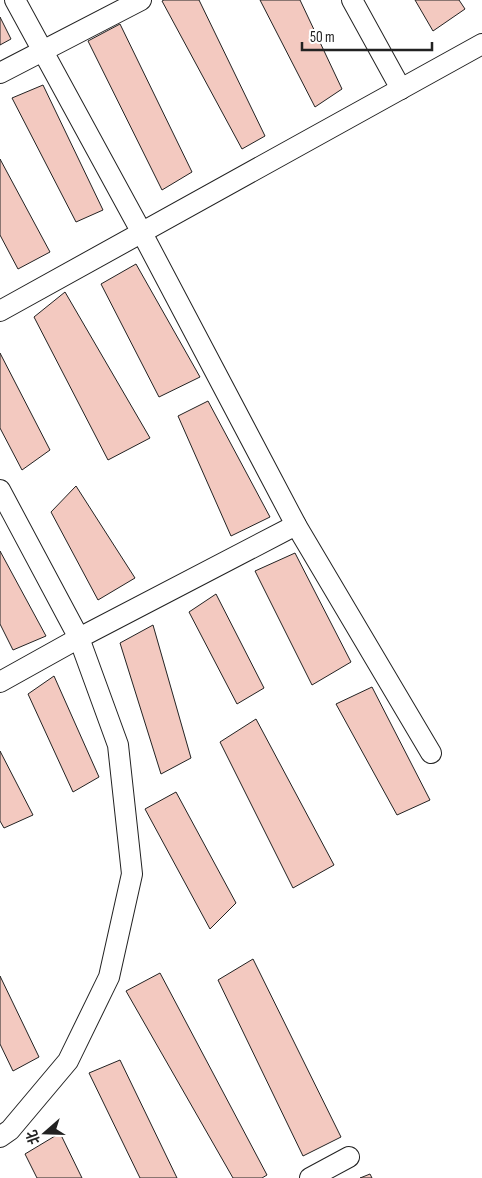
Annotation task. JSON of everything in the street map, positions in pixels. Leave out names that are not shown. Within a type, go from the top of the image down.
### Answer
[{"type":"street","points":[[15,0],[142,233],[296,525],[431,753]]},
{"type":"street","points":[[0,74],[141,0]]},
{"type":"street","points":[[352,0],[401,89]]},
{"type":"street","points":[[0,311],[482,44]]},
{"type":"street","points":[[0,490],[80,638],[118,745],[132,874],[109,977],[68,1061],[10,1130],[0,1137]]},
{"type":"street","points":[[0,682],[296,525]]},
{"type":"street","points":[[310,1178],[348,1157]]},
{"type":"building","points":[[199,0],[265,136],[242,149],[162,1]]},
{"type":"building","points":[[260,0],[300,0],[342,89],[315,107]]},
{"type":"building","points":[[415,0],[459,0],[465,9],[433,31]]},
{"type":"building","points":[[0,17],[11,39],[0,45]]},
{"type":"building","points":[[120,24],[192,172],[162,190],[88,41]]},
{"type":"building","points":[[43,85],[103,210],[76,222],[12,98]]},
{"type":"building","points":[[0,159],[50,252],[18,269],[0,235]]},
{"type":"building","points":[[136,264],[200,377],[159,397],[101,284]]},
{"type":"building","points":[[65,292],[150,438],[108,460],[34,317]]},
{"type":"building","points":[[0,353],[50,450],[22,470],[0,428]]},
{"type":"building","points":[[208,401],[270,517],[231,536],[178,416]]},
{"type":"building","points":[[76,486],[135,578],[98,600],[51,512]]},
{"type":"building","points":[[0,551],[46,636],[13,650],[0,624]]},
{"type":"building","points":[[295,553],[351,662],[312,685],[255,571]]},
{"type":"building","points":[[216,594],[264,688],[237,704],[189,612]]},
{"type":"building","points":[[153,625],[191,758],[161,774],[120,643]]},
{"type":"building","points":[[54,676],[99,777],[73,792],[28,694]]},
{"type":"building","points":[[372,687],[430,800],[397,815],[336,704]]},
{"type":"building","points":[[256,719],[334,865],[293,888],[220,742]]},
{"type":"building","points":[[0,751],[33,815],[4,828],[0,821]]},
{"type":"building","points":[[176,792],[236,903],[210,929],[145,809]]},
{"type":"building","points":[[253,959],[341,1137],[303,1156],[218,980]]},
{"type":"building","points":[[160,973],[267,1175],[262,1178],[233,1178],[126,991]]},
{"type":"building","points":[[0,976],[39,1057],[13,1071],[0,1044]]},
{"type":"building","points":[[120,1060],[177,1178],[140,1178],[89,1073]]},
{"type":"building","points":[[60,1133],[82,1178],[37,1178],[25,1154]]},
{"type":"building","points":[[370,1174],[372,1178],[360,1178]]}]
